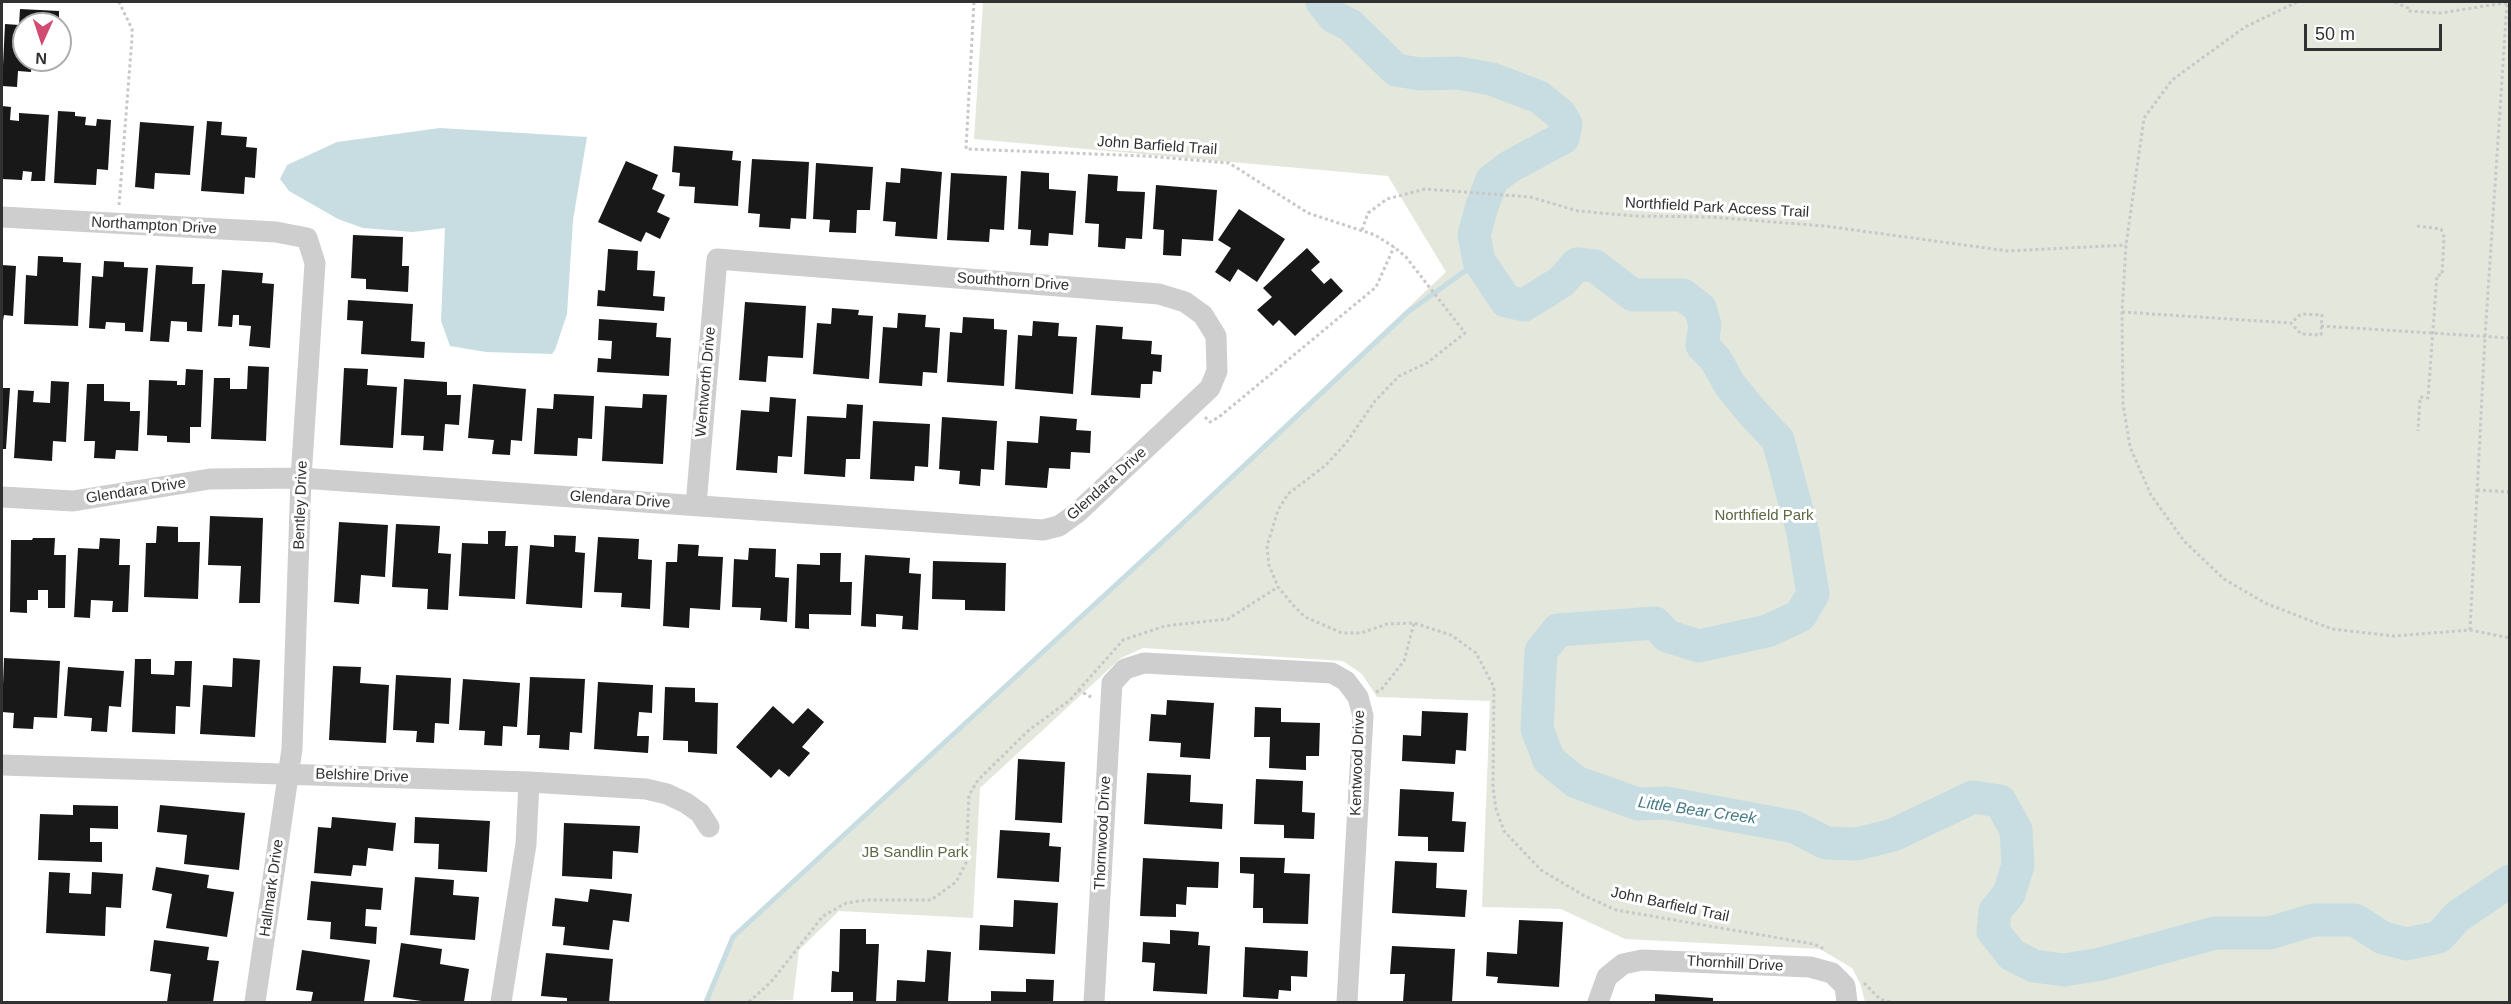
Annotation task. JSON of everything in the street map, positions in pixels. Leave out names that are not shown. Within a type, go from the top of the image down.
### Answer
[{"type":"street","name":"Northampton Drive","points":[[2,217],[276,232],[307,238]]},
{"type":"street","name":"Bentley Drive","points":[[289,774],[292,749],[301,478],[315,263],[307,238]]},
{"type":"street","name":"Souththorn Drive","points":[[717,259],[1159,294],[1185,302],[1203,315],[1216,336],[1217,371],[1210,388],[1193,404]]},
{"type":"street","name":"Wentworth Drive","points":[[696,505],[717,259]]},
{"type":"street","name":"Glendara Drive","points":[[2,497],[73,501],[210,479],[301,478],[1043,530],[1059,526],[1077,513],[1193,404]]},
{"type":"street","name":"Kentwood Drive","points":[[1125,669],[1144,663],[1332,673],[1346,681],[1358,697],[1362,716],[1347,1002]]},
{"type":"street","name":"Thornwood Drive","points":[[1094,1002],[1110,700],[1112,683],[1125,669]]},
{"type":"street","name":"Belshire Drive","points":[[2,765],[529,782],[646,789],[667,794],[700,813],[709,827]]},
{"type":"street","name":"Hallmark Drive","points":[[255,1002],[289,774]]},
{"type":"street","points":[[501,1002],[526,844],[529,782]]},
{"type":"street","name":"Thornhill Drive","points":[[1598,1002],[1607,977],[1623,964],[1642,960],[1810,967],[1832,973],[1845,986],[1847,1002]]},
{"type":"path","points":[[117,225],[132,38],[132,29],[119,2]]},
{"type":"path","name":"John Barfield Trail","points":[[974,2],[966,149],[1145,156],[1229,163],[1308,213],[1375,235],[1394,247],[1406,257],[1459,322],[1465,333],[1427,363],[1399,376],[1375,400],[1346,443],[1326,465],[1288,494],[1278,510],[1267,546],[1269,565],[1278,587],[1305,618],[1342,633],[1361,633],[1387,624],[1414,622],[1451,635],[1476,653],[1494,687],[1493,788],[1496,809],[1504,831],[1541,870],[1583,895],[1616,910],[1814,944],[1833,954]]},
{"type":"path","points":[[2297,2],[2245,27],[2172,80],[2144,118],[2126,245],[2122,312],[2123,404],[2130,447],[2151,495],[2184,541],[2224,579],[2265,603],[2332,629],[2394,636],[2470,630],[2510,638]]},
{"type":"path","points":[[2395,2],[2408,8],[2408,11],[2441,13],[2508,3],[2485,337],[2470,630]]},
{"type":"path","name":"Northfield Park Access Trail","points":[[1362,230],[1368,213],[1387,200],[1425,189],[1530,196],[1578,211],[1635,216],[1710,217],[1825,226],[2008,251],[2126,245]]},
{"type":"path","points":[[2417,226],[2441,229],[2444,237],[2442,275],[2437,275],[2428,398],[2420,397],[2418,431]]},
{"type":"path","points":[[1193,404],[1210,422],[1219,417],[1376,287],[1394,247]]},
{"type":"path","points":[[2122,312],[2291,323],[2301,315],[2322,315],[2321,335],[2301,334],[2291,323]]},
{"type":"path","points":[[2321,326],[2510,338]]},
{"type":"path","points":[[2477,490],[2510,492]]},
{"type":"path","points":[[749,1002],[771,982],[823,916],[846,903],[866,900],[931,900],[956,882],[966,863],[969,795],[978,780],[1029,730],[1070,700],[1123,640],[1165,626],[1228,619],[1278,587]]},
{"type":"path","points":[[1358,697],[1381,690],[1394,676],[1404,661],[1414,622]]},
{"type":"path","points":[[1860,977],[1880,999],[1891,1002]]},
{"type":"green space","name":"Northfield Park","points":[[983,2],[2509,2],[2509,1002],[1865,1002],[1860,983],[1852,968],[1820,949],[1625,939],[1561,909],[1482,907],[1490,701],[1377,697],[1362,674],[1343,661],[1143,648],[1121,658],[980,788],[973,918],[839,911],[799,950],[793,1000],[706,1002],[733,937],[1047,648],[1446,272],[1388,176],[974,139]]},
{"type":"shaded area","points":[[440,128],[587,137],[573,220],[567,314],[552,354],[486,352],[450,346],[441,321],[445,228],[413,232],[363,228],[338,219],[289,191],[280,179],[287,165],[337,142]]},
{"type":"building","points":[[20,9],[59,11],[59,12],[20,12]]},
{"type":"building","points":[[5,24],[12,24],[12,72],[18,72],[17,87],[2,86]]},
{"type":"building","points":[[2,106],[11,107],[10,120],[19,121],[19,113],[49,115],[45,181],[31,181],[32,172],[23,171],[22,180],[2,179]]},
{"type":"building","points":[[58,111],[75,112],[75,116],[86,117],[85,125],[96,126],[97,119],[111,120],[108,170],[97,169],[96,185],[54,183]]},
{"type":"building","points":[[207,121],[222,122],[221,135],[247,137],[246,147],[257,148],[255,178],[245,177],[244,194],[201,191]]},
{"type":"building","points":[[140,122],[194,126],[190,175],[155,173],[154,189],[135,187]]},
{"type":"building","points":[[674,146],[733,151],[732,160],[741,161],[738,206],[694,203],[695,187],[679,186],[680,173],[672,172]]},
{"type":"building","points":[[752,159],[809,162],[806,219],[791,218],[790,229],[759,227],[760,214],[748,213]]},
{"type":"building","points":[[626,161],[658,175],[652,189],[665,195],[657,212],[670,218],[660,239],[646,232],[641,242],[598,222]]},
{"type":"building","points":[[816,163],[873,167],[870,210],[857,210],[856,233],[829,232],[830,220],[813,219]]},
{"type":"building","points":[[901,168],[942,172],[937,239],[895,236],[896,222],[883,221],[886,182],[900,183]]},
{"type":"building","points":[[1021,171],[1049,173],[1049,189],[1076,191],[1073,235],[1049,233],[1048,246],[1030,245],[1031,230],[1018,229]]},
{"type":"building","points":[[951,173],[1007,176],[1004,230],[990,229],[989,242],[947,240]]},
{"type":"building","points":[[1088,174],[1118,176],[1117,191],[1145,192],[1142,239],[1126,238],[1125,249],[1098,247],[1099,224],[1085,223]]},
{"type":"building","points":[[1156,185],[1217,190],[1213,241],[1182,239],[1181,256],[1163,255],[1164,230],[1153,229]]},
{"type":"building","points":[[1239,209],[1285,239],[1257,282],[1238,269],[1230,282],[1215,272],[1231,248],[1218,240]]},
{"type":"building","points":[[353,235],[403,237],[402,266],[409,266],[408,292],[366,289],[366,279],[351,278]]},
{"type":"building","points":[[1307,248],[1320,262],[1311,270],[1324,284],[1331,278],[1343,291],[1295,336],[1279,320],[1273,326],[1257,310],[1272,297],[1263,288]]},
{"type":"building","points":[[608,249],[638,251],[637,270],[655,271],[653,296],[665,297],[664,311],[597,306],[598,290],[605,291]]},
{"type":"building","points":[[38,256],[63,257],[63,262],[81,263],[78,326],[24,324],[26,275],[37,276]]},
{"type":"building","points":[[104,261],[124,262],[124,267],[148,268],[143,332],[125,331],[125,323],[106,322],[105,329],[89,328],[92,276],[103,277]]},
{"type":"building","points":[[2,265],[16,266],[13,316],[4,315],[3,321]]},
{"type":"building","points":[[156,265],[193,267],[192,284],[205,284],[202,332],[187,331],[187,322],[171,321],[169,342],[150,341]]},
{"type":"building","points":[[222,270],[263,273],[262,283],[274,284],[270,348],[249,346],[251,326],[239,325],[239,315],[233,315],[232,327],[218,326]]},
{"type":"building","points":[[348,300],[413,304],[411,341],[425,342],[424,358],[361,354],[363,321],[347,320]]},
{"type":"building","points":[[745,302],[806,306],[803,358],[768,356],[766,382],[739,380]]},
{"type":"building","points":[[832,308],[859,310],[858,315],[873,316],[869,379],[813,374],[817,323],[831,324]]},
{"type":"building","points":[[898,313],[926,315],[925,327],[940,328],[937,373],[923,372],[922,386],[879,383],[883,327],[897,328]]},
{"type":"building","points":[[963,317],[994,319],[994,329],[1007,330],[1004,386],[947,382],[950,332],[962,333]]},
{"type":"building","points":[[599,319],[657,323],[656,337],[671,338],[669,376],[597,372],[598,358],[611,359],[612,341],[598,340]]},
{"type":"building","points":[[1033,321],[1059,323],[1058,336],[1077,337],[1073,394],[1015,389],[1018,335],[1032,336]]},
{"type":"building","points":[[1096,325],[1123,327],[1122,339],[1152,341],[1151,354],[1162,355],[1161,372],[1153,371],[1152,384],[1141,384],[1140,398],[1091,395]]},
{"type":"building","points":[[248,366],[269,367],[266,441],[211,439],[214,378],[230,378],[230,389],[247,389]]},
{"type":"building","points":[[344,368],[368,369],[367,385],[397,387],[393,448],[340,445]]},
{"type":"building","points":[[186,369],[203,370],[201,427],[190,427],[190,443],[167,442],[167,436],[147,435],[149,380],[177,381],[177,385],[185,385]]},
{"type":"building","points":[[404,379],[447,382],[447,395],[461,395],[459,425],[445,424],[443,451],[423,450],[424,436],[401,435]]},
{"type":"building","points":[[51,381],[69,382],[66,442],[53,441],[52,461],[14,458],[18,390],[34,391],[33,402],[50,403]]},
{"type":"building","points":[[87,384],[104,384],[104,401],[130,402],[130,411],[140,411],[138,451],[116,450],[115,459],[94,458],[95,441],[84,441]]},
{"type":"building","points":[[473,384],[526,389],[522,441],[511,440],[510,455],[492,454],[494,440],[468,438]]},
{"type":"building","points":[[2,388],[10,388],[6,449],[2,449]]},
{"type":"building","points":[[554,394],[594,396],[592,439],[578,438],[577,456],[534,454],[537,408],[553,409]]},
{"type":"building","points":[[643,394],[667,395],[663,464],[602,461],[605,406],[642,408]]},
{"type":"building","points":[[770,397],[796,399],[792,457],[778,456],[777,473],[736,470],[741,410],[769,412]]},
{"type":"building","points":[[847,404],[863,405],[860,459],[846,459],[845,477],[804,474],[807,416],[846,418]]},
{"type":"building","points":[[1040,416],[1077,419],[1076,430],[1091,431],[1090,453],[1071,452],[1070,469],[1049,468],[1047,488],[1005,485],[1007,441],[1038,443]]},
{"type":"building","points":[[942,417],[997,421],[994,470],[981,469],[980,486],[959,484],[960,471],[939,469]]},
{"type":"building","points":[[873,421],[930,424],[928,467],[915,466],[914,481],[870,479]]},
{"type":"building","points":[[210,516],[263,518],[260,603],[239,603],[241,566],[208,565]]},
{"type":"building","points":[[339,522],[388,525],[385,577],[361,575],[359,604],[334,602]]},
{"type":"building","points":[[396,524],[440,526],[438,553],[451,554],[448,610],[427,609],[428,589],[392,587]]},
{"type":"building","points":[[157,526],[178,527],[178,542],[200,542],[198,599],[144,597],[146,543],[156,543]]},
{"type":"building","points":[[488,531],[506,531],[505,546],[518,546],[515,599],[459,596],[462,543],[488,544]]},
{"type":"building","points":[[554,535],[576,536],[575,552],[585,553],[582,608],[526,604],[530,545],[554,547]]},
{"type":"building","points":[[598,537],[639,539],[638,559],[652,560],[650,609],[621,607],[622,593],[594,592]]},
{"type":"building","points":[[33,538],[55,538],[54,555],[66,555],[65,608],[48,608],[48,590],[38,590],[38,600],[27,600],[27,613],[10,612],[11,540],[32,540]]},
{"type":"building","points":[[100,538],[120,539],[119,565],[130,565],[128,612],[112,612],[113,601],[91,600],[90,618],[74,617],[78,548],[99,549]]},
{"type":"building","points":[[678,544],[699,545],[698,556],[723,557],[720,610],[690,608],[689,628],[663,626],[666,562],[677,562]]},
{"type":"building","points":[[749,548],[776,549],[775,577],[789,578],[787,622],[760,620],[761,608],[732,607],[734,559],[748,560]]},
{"type":"building","points":[[820,553],[841,553],[840,582],[852,582],[851,615],[809,614],[809,629],[795,628],[797,564],[820,565]]},
{"type":"building","points":[[865,555],[910,558],[909,573],[921,574],[918,630],[902,629],[903,616],[876,614],[876,627],[861,626]]},
{"type":"building","points":[[933,561],[1006,563],[1005,611],[965,610],[965,600],[932,599]]},
{"type":"building","points":[[4,658],[60,661],[57,718],[34,717],[33,729],[13,728],[14,713],[2,712]]},
{"type":"building","points":[[233,658],[260,660],[255,737],[200,734],[203,685],[232,687]]},
{"type":"building","points":[[135,659],[151,659],[151,674],[174,675],[175,661],[192,661],[190,707],[176,706],[175,734],[132,732]]},
{"type":"building","points":[[333,666],[361,667],[360,683],[389,685],[386,743],[329,740]]},
{"type":"building","points":[[68,667],[124,671],[121,707],[109,706],[107,732],[91,731],[92,718],[64,716]]},
{"type":"building","points":[[396,675],[451,678],[449,724],[435,723],[434,743],[416,742],[417,731],[393,730]]},
{"type":"building","points":[[530,677],[585,679],[582,733],[570,732],[569,750],[539,748],[540,735],[527,735]]},
{"type":"building","points":[[463,679],[520,683],[517,727],[503,726],[502,746],[484,745],[485,731],[459,730]]},
{"type":"building","points":[[598,682],[653,685],[652,713],[639,712],[637,736],[649,736],[648,753],[594,749]]},
{"type":"building","points":[[665,687],[695,688],[695,702],[718,703],[717,754],[688,752],[688,741],[663,740]]},
{"type":"building","points":[[1167,700],[1214,703],[1210,759],[1180,757],[1181,743],[1149,741],[1151,714],[1166,715]]},
{"type":"building","points":[[773,706],[793,724],[808,708],[824,722],[802,747],[810,753],[789,777],[779,769],[771,778],[736,747]]},
{"type":"building","points":[[1255,707],[1281,708],[1281,722],[1320,723],[1319,756],[1306,756],[1306,770],[1269,768],[1270,737],[1254,737]]},
{"type":"building","points":[[1422,711],[1468,713],[1466,751],[1456,750],[1455,764],[1402,761],[1403,735],[1421,736]]},
{"type":"building","points":[[1018,759],[1065,762],[1062,823],[1015,820]]},
{"type":"building","points":[[1147,773],[1191,775],[1190,802],[1223,804],[1222,829],[1144,824]]},
{"type":"building","points":[[1256,779],[1303,781],[1302,812],[1315,813],[1314,839],[1284,838],[1284,825],[1254,824]]},
{"type":"building","points":[[1400,789],[1454,792],[1452,821],[1466,822],[1464,852],[1428,851],[1428,837],[1398,836]]},
{"type":"building","points":[[73,805],[118,806],[118,829],[90,828],[90,842],[102,842],[102,862],[38,860],[40,814],[73,815]]},
{"type":"building","points":[[160,805],[245,813],[239,870],[184,864],[187,835],[157,832]]},
{"type":"building","points":[[332,817],[396,823],[393,851],[368,848],[366,866],[353,865],[351,876],[314,873],[318,827],[331,828]]},
{"type":"building","points":[[415,817],[490,821],[487,872],[438,869],[439,844],[414,843]]},
{"type":"building","points":[[564,823],[640,826],[638,853],[613,851],[612,879],[562,876]]},
{"type":"building","points":[[1000,830],[1050,833],[1049,846],[1061,847],[1059,882],[997,878]]},
{"type":"building","points":[[1240,857],[1285,858],[1284,873],[1310,874],[1308,924],[1263,923],[1263,908],[1253,908],[1254,874],[1240,873]]},
{"type":"building","points":[[1143,858],[1219,862],[1218,888],[1187,887],[1186,905],[1176,904],[1176,917],[1140,916]]},
{"type":"building","points":[[1395,861],[1437,863],[1436,888],[1467,890],[1465,917],[1392,913]]},
{"type":"building","points":[[156,867],[209,875],[207,888],[234,892],[227,937],[166,928],[172,894],[152,890]]},
{"type":"building","points":[[49,872],[70,873],[69,893],[91,894],[92,872],[123,874],[121,908],[106,907],[105,936],[46,933]]},
{"type":"building","points":[[415,877],[454,880],[453,895],[479,897],[475,940],[410,935]]},
{"type":"building","points":[[311,881],[383,888],[381,910],[366,909],[365,926],[377,927],[376,944],[330,939],[331,922],[307,920]]},
{"type":"building","points":[[590,889],[632,894],[629,922],[613,920],[609,950],[563,945],[565,927],[552,926],[555,898],[588,902]]},
{"type":"building","points":[[1014,900],[1058,903],[1055,954],[979,950],[980,925],[1013,927]]},
{"type":"building","points":[[1519,920],[1563,922],[1559,987],[1497,983],[1498,977],[1486,976],[1487,952],[1517,954]]},
{"type":"building","points":[[840,929],[866,929],[866,944],[879,944],[876,1002],[853,1002],[853,992],[831,992],[832,971],[839,972]]},
{"type":"building","points":[[1170,930],[1199,932],[1198,945],[1210,946],[1207,994],[1153,991],[1155,963],[1142,962],[1143,942],[1170,944]]},
{"type":"building","points":[[154,940],[209,947],[207,960],[219,961],[213,1002],[167,1002],[171,974],[150,971]]},
{"type":"building","points":[[401,943],[442,949],[440,964],[469,969],[464,1002],[429,1002],[393,997]]},
{"type":"building","points":[[1392,946],[1455,949],[1452,1002],[1403,1002],[1405,974],[1390,974]]},
{"type":"building","points":[[1245,947],[1308,951],[1307,977],[1291,976],[1291,991],[1279,990],[1278,999],[1243,997]]},
{"type":"building","points":[[302,950],[370,960],[364,1002],[311,1002],[313,992],[296,990]]},
{"type":"building","points":[[927,950],[951,952],[948,1002],[896,1002],[897,980],[925,982]]},
{"type":"building","points":[[546,953],[613,959],[609,1002],[567,1002],[567,998],[541,996]]},
{"type":"building","points":[[1026,979],[1054,980],[1053,1002],[991,1002],[991,991],[1026,992]]},
{"type":"building","points":[[1655,994],[1713,998],[1713,1002],[1655,1002]]},
{"type":"waterway","name":"Little Bear Creek","points":[[1322,2],[1334,17],[1350,25],[1396,70],[1420,74],[1458,73],[1492,79],[1539,97],[1560,114],[1566,124],[1563,138],[1509,167],[1492,180],[1482,206],[1474,235],[1479,261],[1506,301],[1524,305],[1561,282],[1577,264],[1595,266],[1633,295],[1683,295],[1700,308],[1705,325],[1702,345],[1716,360],[1730,385],[1778,440],[1803,533],[1813,594],[1800,616],[1767,631],[1699,646],[1667,636],[1655,623],[1558,630],[1541,651],[1537,729],[1549,760],[1576,782],[1638,804],[1666,803],[1795,827],[1826,843],[1857,844],[1893,835],[1973,797],[2000,801],[2016,830],[2018,865],[2009,894],[1995,911],[1993,931],[2012,955],[2034,966],[2064,970],[2101,964],[2215,933],[2270,933],[2313,920],[2355,920],[2383,938],[2407,944],[2439,937],[2458,916],[2510,881]]},
{"type":"waterway","points":[[706,1002],[733,937],[1183,523],[1408,312],[1479,261]]},
{"type":"park label","name":"JB Sandlin Park","points":[[915,853]]}]
